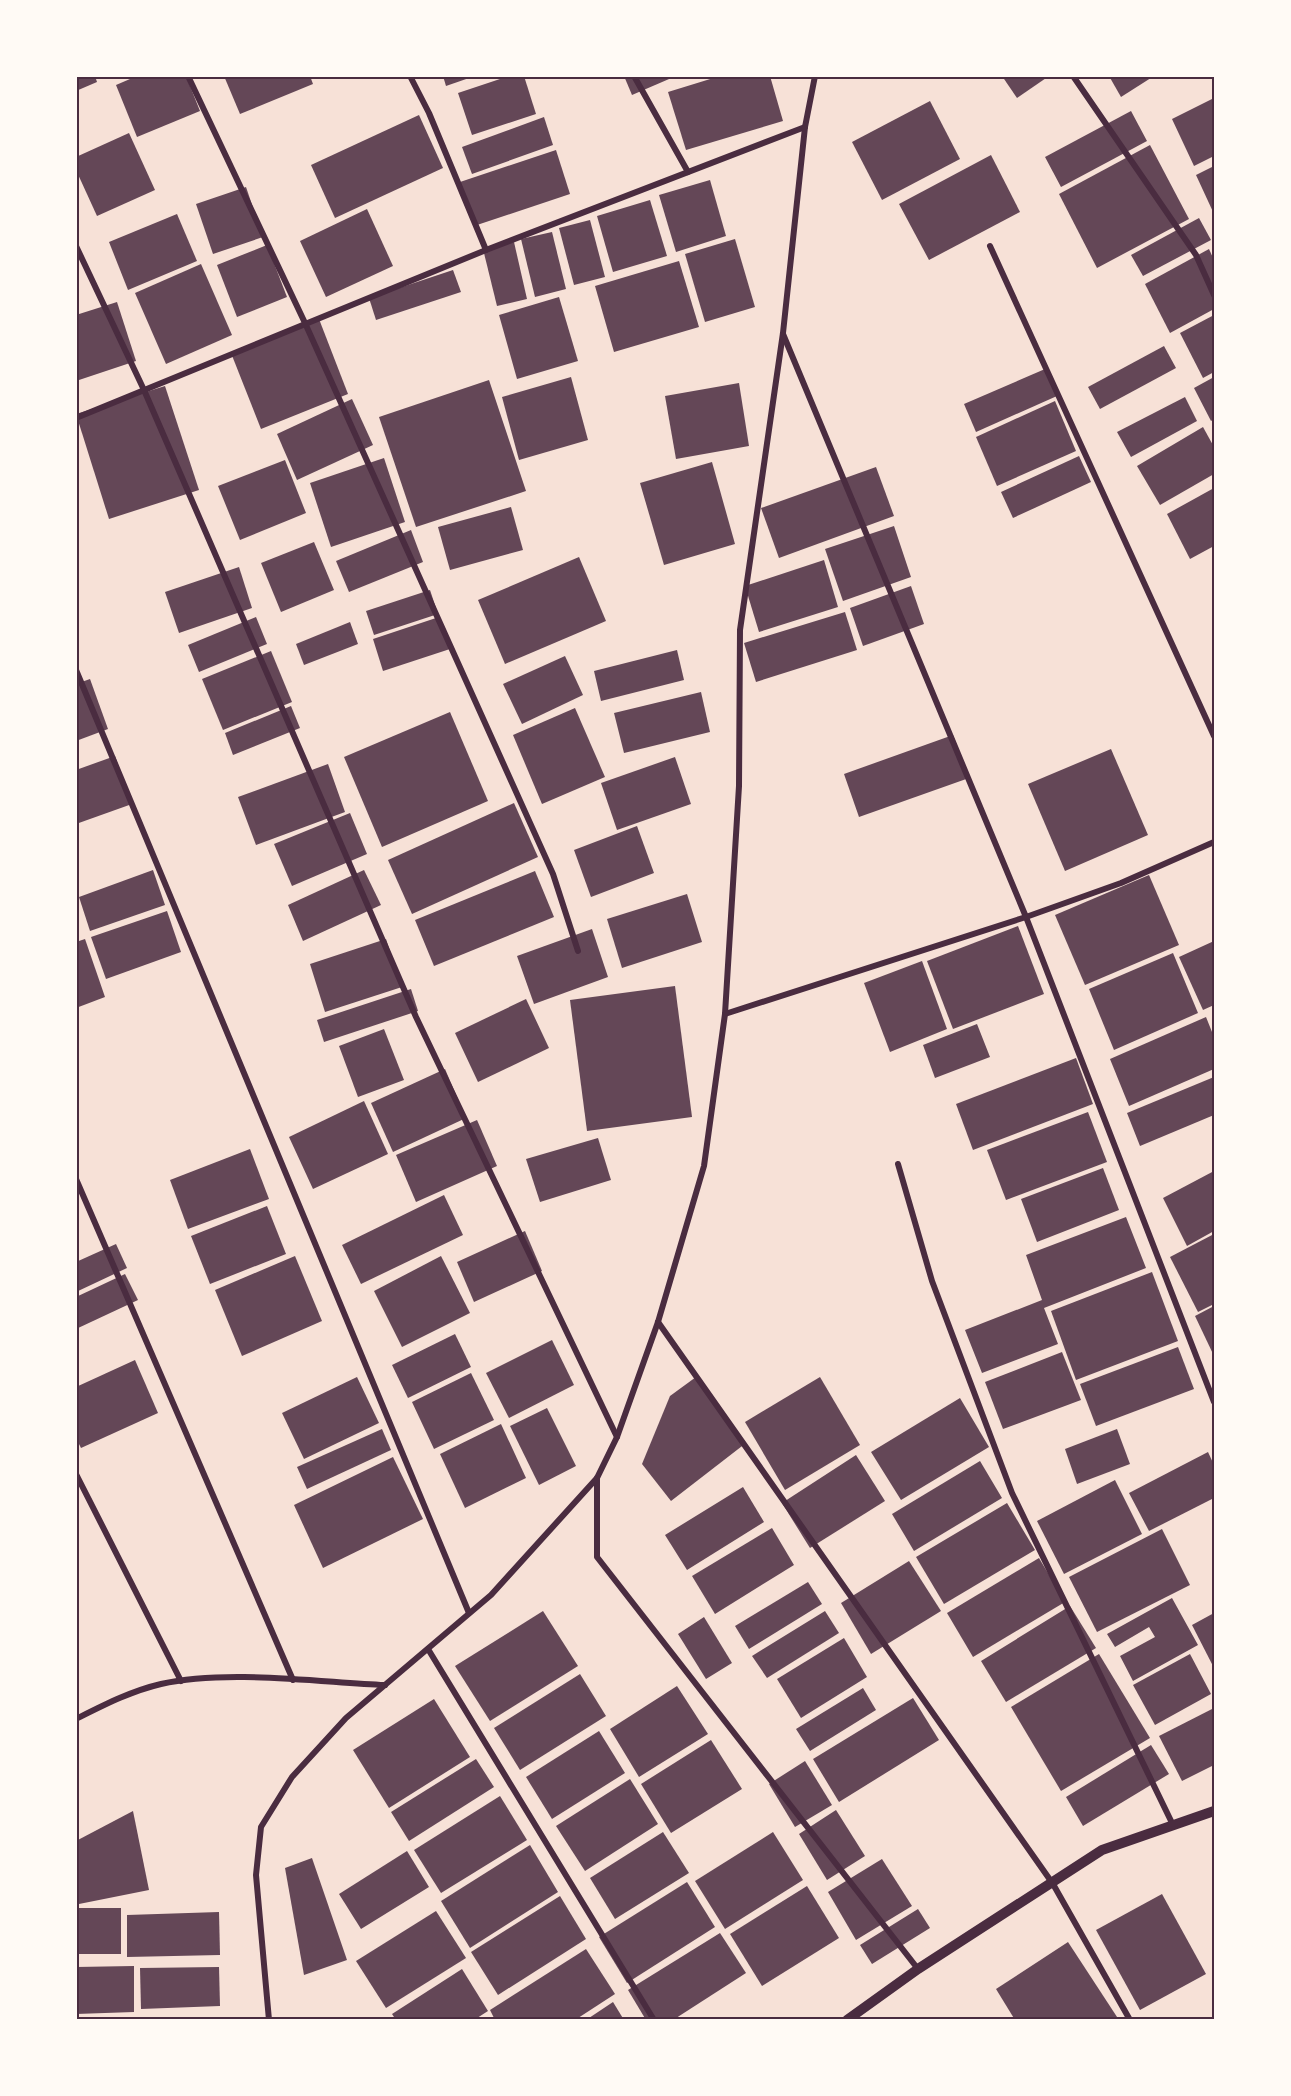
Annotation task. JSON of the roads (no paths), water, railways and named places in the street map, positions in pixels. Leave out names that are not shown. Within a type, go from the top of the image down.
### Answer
[{"type":"street","points":[[188,76],[305,323],[553,874],[578,951]]},
{"type":"street","points":[[410,76],[429,113],[486,250]]},
{"type":"street","points":[[634,76],[688,172]]},
{"type":"street","points":[[269,2019],[256,1875],[261,1827],[292,1777],[346,1719],[491,1595],[597,1478],[617,1437],[658,1323],[704,1166],[725,1014],[739,786],[740,630],[783,333],[805,127],[815,76]]},
{"type":"street","points":[[1073,76],[1196,255],[1215,295]]},
{"type":"street","points":[[76,418],[486,250],[805,127]]},
{"type":"street","points":[[76,246],[144,390],[416,1017],[617,1437]]},
{"type":"street","points":[[990,246],[1215,736]]},
{"type":"street","points":[[783,333],[1026,917],[1215,1402]]},
{"type":"street","points":[[76,670],[469,1613]]},
{"type":"street","points":[[725,1014],[1026,917],[1121,883],[1215,842]]},
{"type":"street","points":[[898,1164],[932,1281],[1012,1493],[1173,1825]]},
{"type":"street","points":[[76,1179],[293,1680]]},
{"type":"street","points":[[658,1323],[1053,1884],[1130,2019]]},
{"type":"street","points":[[76,1474],[181,1681]]},
{"type":"street","points":[[597,1478],[597,1557],[918,1969]]},
{"type":"street","points":[[428,1649],[654,2019]]},
{"type":"street","points":[[76,1719],[123,1696],[181,1681],[209,1677],[386,1685]]},
{"type":"street","points":[[847,2019],[918,1969],[1053,1884],[1102,1850],[1215,1811]]}]
